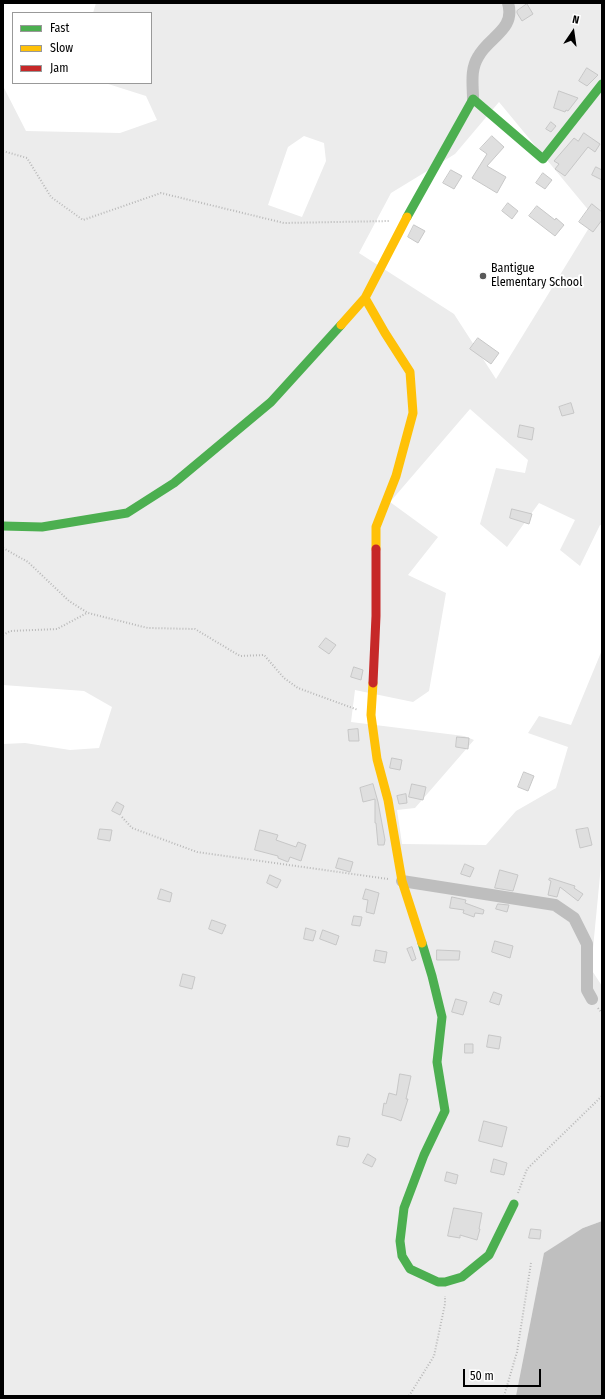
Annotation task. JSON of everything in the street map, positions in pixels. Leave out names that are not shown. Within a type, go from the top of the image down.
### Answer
[{"type":"street","points":[[3,526],[42,527],[127,513],[174,483],[271,402],[365,298],[405,221],[473,99],[473,68],[478,55],[507,25],[510,10],[508,3]]},
{"type":"street","points":[[473,99],[543,159],[602,84]]},
{"type":"street","points":[[365,298],[410,372],[413,414],[396,476],[376,527],[376,616],[371,715],[377,759],[388,800],[402,881],[432,976],[442,1017],[437,1062],[445,1111],[424,1154],[404,1208],[400,1241],[402,1256],[410,1269],[438,1282],[445,1282],[462,1277],[488,1255],[514,1204]]},
{"type":"street","points":[[402,881],[555,904],[574,918],[587,944],[587,990],[592,999]]},
{"type":"path","points":[[3,151],[28,158],[51,197],[83,220],[161,193],[284,223],[405,221]]},
{"type":"path","points":[[3,548],[28,562],[69,600],[88,613],[148,628],[195,629],[240,656],[264,655],[284,678],[298,688],[371,715]]},
{"type":"path","points":[[3,635],[10,631],[57,629],[88,613]]},
{"type":"path","points":[[122,817],[132,828],[197,852],[402,881]]},
{"type":"path","points":[[514,1204],[527,1168],[602,1096]]},
{"type":"path","points":[[504,1396],[517,1352],[531,1263]]},
{"type":"path","points":[[409,1396],[434,1356],[445,1304],[445,1282]]},
{"type":"shaded area","points":[[96,3],[602,3],[602,525],[600,525],[580,566],[560,550],[575,520],[539,503],[507,547],[480,524],[496,468],[525,473],[528,460],[470,409],[390,502],[438,537],[408,575],[446,593],[429,691],[413,702],[355,690],[351,722],[464,736],[474,740],[415,808],[397,810],[402,844],[486,845],[516,811],[556,788],[568,747],[528,733],[539,716],[571,725],[602,650],[602,855],[591,969],[602,986],[602,1221],[583,1228],[572,1396],[3,1396],[3,744],[25,743],[70,750],[99,748],[112,707],[84,691],[3,685],[3,86],[26,131],[120,133],[157,120],[146,96],[108,84],[152,84],[152,12],[93,12]],"holes":[[[499,102],[595,218],[496,379],[454,314],[359,253],[391,193],[455,154]],[[304,136],[324,143],[326,161],[302,217],[268,205],[288,147]]]},
{"type":"shaded area","points":[[602,1221],[602,1396],[516,1396],[544,1253],[583,1228]]},
{"type":"building","points":[[527,4],[533,14],[522,21],[517,11]]},
{"type":"building","points":[[587,68],[598,75],[587,86],[579,81]]},
{"type":"building","points":[[559,91],[578,98],[568,111],[566,110],[565,112],[554,108]]},
{"type":"building","points":[[551,122],[556,126],[551,132],[546,129]]},
{"type":"building","points":[[584,133],[600,144],[595,152],[588,147],[565,176],[555,169],[559,164],[554,161],[574,138],[578,141]]},
{"type":"building","points":[[492,136],[504,147],[487,166],[506,177],[497,193],[472,178],[487,154],[480,149]]},
{"type":"building","points":[[596,167],[602,170],[602,180],[592,175]]},
{"type":"building","points":[[451,170],[462,176],[454,189],[443,183]]},
{"type":"building","points":[[543,173],[552,180],[545,189],[536,183]]},
{"type":"building","points":[[508,203],[518,211],[512,219],[502,211]]},
{"type":"building","points":[[592,204],[602,212],[602,220],[593,232],[579,222]]},
{"type":"building","points":[[537,206],[564,225],[555,236],[529,216]]},
{"type":"building","points":[[414,225],[425,231],[418,243],[408,237]]},
{"type":"building","points":[[478,338],[499,353],[491,364],[470,349]]},
{"type":"building","points":[[571,403],[574,413],[562,416],[559,407]]},
{"type":"building","points":[[520,425],[534,428],[532,440],[518,437]]},
{"type":"building","points":[[512,509],[532,514],[529,524],[510,518]]},
{"type":"building","points":[[326,638],[336,645],[329,654],[319,647]]},
{"type":"building","points":[[354,667],[363,670],[361,680],[351,677]]},
{"type":"building","points":[[358,729],[359,741],[349,741],[348,730]]},
{"type":"building","points":[[457,737],[469,738],[468,749],[456,747]]},
{"type":"building","points":[[392,758],[402,760],[400,770],[390,768]]},
{"type":"building","points":[[524,772],[534,776],[528,791],[518,787]]},
{"type":"building","points":[[373,784],[385,840],[384,845],[378,845],[375,823],[375,799],[363,802],[360,788]]},
{"type":"building","points":[[412,784],[426,787],[423,800],[409,797]]},
{"type":"building","points":[[406,794],[407,803],[399,804],[397,796]]},
{"type":"building","points":[[117,802],[124,806],[120,815],[112,811]]},
{"type":"building","points":[[588,828],[592,845],[580,848],[576,830]]},
{"type":"building","points":[[100,829],[112,830],[110,841],[98,839]]},
{"type":"building","points":[[260,830],[278,835],[276,840],[296,847],[298,842],[306,845],[301,861],[290,857],[288,862],[278,858],[278,856],[255,850]]},
{"type":"building","points":[[339,858],[353,862],[350,872],[336,868]]},
{"type":"building","points":[[465,864],[474,868],[470,877],[461,874]]},
{"type":"building","points":[[500,870],[518,875],[513,891],[495,888]]},
{"type":"building","points":[[270,875],[281,880],[277,888],[267,883]]},
{"type":"building","points":[[550,878],[575,886],[574,888],[583,894],[578,901],[560,887],[557,897],[548,895],[551,881],[549,880]]},
{"type":"building","points":[[161,889],[172,893],[170,902],[158,899]]},
{"type":"building","points":[[366,889],[379,893],[374,914],[366,912],[368,900],[363,899]]},
{"type":"building","points":[[452,897],[466,900],[465,903],[484,910],[483,914],[475,913],[474,917],[463,913],[464,910],[450,908]]},
{"type":"building","points":[[498,904],[509,905],[507,912],[496,909]]},
{"type":"building","points":[[354,916],[362,917],[360,926],[352,925]]},
{"type":"building","points":[[212,920],[226,925],[222,934],[209,929]]},
{"type":"building","points":[[306,928],[316,931],[313,941],[304,939]]},
{"type":"building","points":[[323,930],[339,936],[336,945],[320,939]]},
{"type":"building","points":[[495,941],[513,946],[510,958],[492,952]]},
{"type":"building","points":[[412,947],[416,959],[412,961],[407,949]]},
{"type":"building","points":[[376,950],[387,952],[385,963],[374,961]]},
{"type":"building","points":[[437,950],[460,951],[459,960],[437,960]]},
{"type":"building","points":[[183,974],[195,977],[192,989],[180,986]]},
{"type":"building","points":[[494,992],[502,995],[499,1005],[490,1002]]},
{"type":"building","points":[[456,999],[467,1002],[463,1015],[452,1012]]},
{"type":"building","points":[[489,1035],[501,1037],[499,1049],[487,1047]]},
{"type":"building","points":[[465,1044],[473,1044],[473,1053],[465,1053]]},
{"type":"building","points":[[400,1074],[411,1076],[406,1099],[408,1099],[401,1121],[382,1115],[384,1103],[386,1104],[389,1093],[396,1095]]},
{"type":"building","points":[[484,1121],[507,1127],[502,1147],[479,1141]]},
{"type":"building","points":[[339,1136],[350,1138],[348,1147],[337,1145]]},
{"type":"building","points":[[368,1154],[376,1159],[372,1167],[363,1163]]},
{"type":"building","points":[[494,1159],[507,1163],[504,1175],[491,1172]]},
{"type":"building","points":[[447,1172],[458,1175],[456,1184],[445,1181]]},
{"type":"building","points":[[454,1208],[482,1213],[477,1240],[460,1235],[460,1238],[448,1236]]},
{"type":"building","points":[[531,1229],[541,1230],[540,1239],[529,1238]]},
{"type":"traffic: fast","points":[[407,217],[473,99],[543,159],[602,84]]},
{"type":"traffic: fast","points":[[3,526],[42,527],[127,513],[174,483],[271,402],[341,325]]},
{"type":"traffic: fast","points":[[422,943],[442,1017],[437,1062],[445,1111],[424,1155],[404,1208],[400,1241],[402,1256],[410,1269],[438,1282],[445,1282],[462,1277],[489,1255],[514,1204]]},
{"type":"traffic: slow","points":[[341,325],[365,298],[407,217]]},
{"type":"traffic: slow","points":[[365,298],[410,372],[413,413],[396,476],[376,527],[376,549]]},
{"type":"traffic: slow","points":[[373,683],[371,715],[377,759],[388,800],[402,881],[422,943]]},
{"type":"traffic: jam","points":[[373,683],[376,616],[376,549]]},
{"type":"place","name":"Bantigue Elementary School","points":[[483,276]]}]
